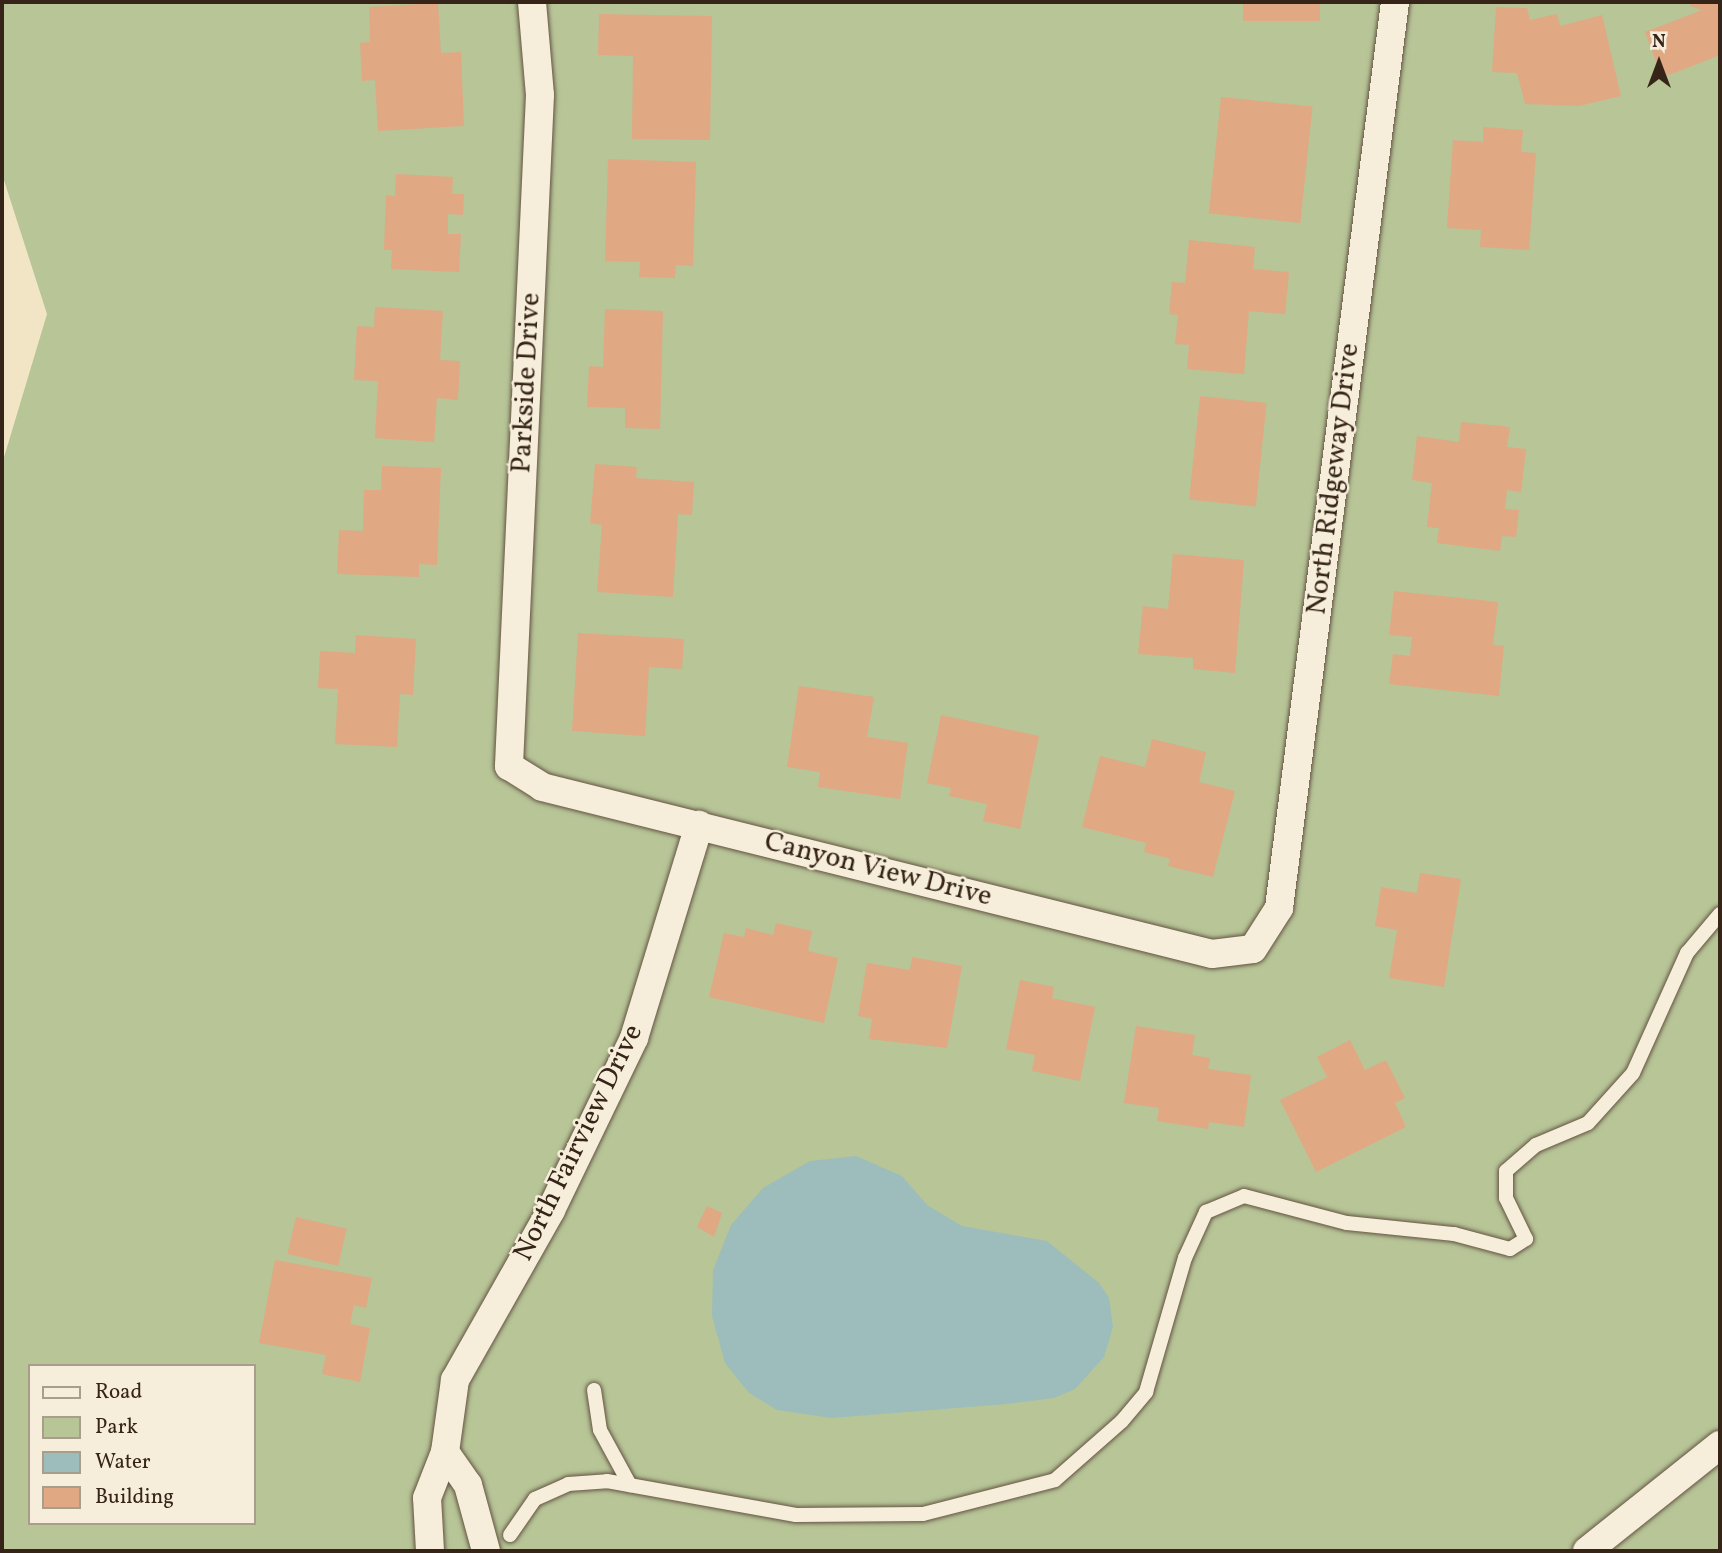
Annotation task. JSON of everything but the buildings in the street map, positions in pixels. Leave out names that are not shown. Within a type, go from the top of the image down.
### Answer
[{"type":"street","name":"Parkside Drive","points":[[509,766],[540,95],[532,2]]},
{"type":"street","name":"North Ridgeway Drive","points":[[1253,949],[1279,908],[1395,2]]},
{"type":"street","name":"Canyon View Drive","points":[[509,766],[542,787],[1212,954],[1253,949]]},
{"type":"street","name":"North Fairview Drive","points":[[430,1551],[427,1498],[445,1452],[455,1380],[551,1210],[634,1038],[699,825]]},
{"type":"street","points":[[1587,1551],[1720,1445]]},
{"type":"street","points":[[445,1452],[468,1485],[486,1551]]},
{"type":"lane","points":[[510,1535],[535,1499],[568,1484],[631,1485],[796,1515],[923,1514],[1055,1480],[1122,1421],[1146,1392],[1185,1258],[1206,1212],[1244,1196],[1348,1223],[1454,1234],[1510,1249],[1527,1239],[1506,1198],[1506,1171],[1536,1145],[1588,1123],[1633,1073],[1687,953],[1720,914]]},
{"type":"lane","points":[[594,1390],[600,1430],[631,1485]]},
{"type":"green space","points":[[2,2],[1720,2],[1720,1551],[2,1551],[2,464],[47,314],[2,174]]},
{"type":"water","points":[[856,1156],[902,1176],[927,1205],[962,1226],[1047,1241],[1099,1283],[1109,1298],[1113,1327],[1104,1357],[1075,1389],[1054,1398],[1006,1404],[832,1418],[777,1410],[749,1393],[725,1363],[712,1316],[713,1270],[731,1225],[763,1188],[810,1161]]}]
